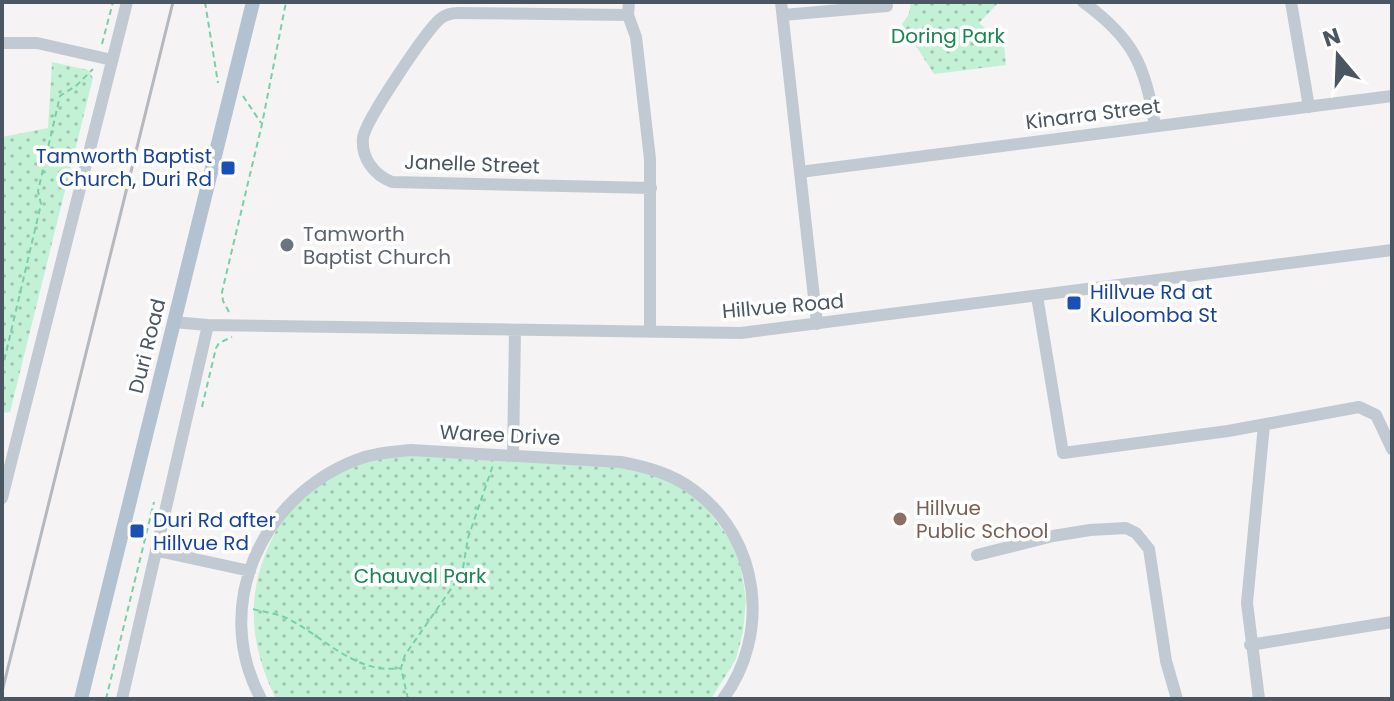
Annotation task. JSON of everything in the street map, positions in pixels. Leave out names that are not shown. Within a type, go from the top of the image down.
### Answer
[{"type":"main road","name":"Duri Road","points":[[81,699],[253,2]]},
{"type":"street","points":[[2,498],[127,2]]},
{"type":"street","points":[[1083,2],[1117,29],[1131,48],[1149,89],[1155,126]]},
{"type":"street","points":[[1291,2],[1309,107]]},
{"type":"street","points":[[817,324],[782,8],[887,6]]},
{"type":"street","points":[[628,9],[636,37],[651,188],[650,332]]},
{"type":"street","name":"Janelle Street","points":[[628,9],[446,15],[438,21],[375,112],[363,137],[363,148],[374,170],[392,182],[651,188]]},
{"type":"street","points":[[2,43],[37,43],[112,60]]},
{"type":"street","name":"Kinarra Street","points":[[800,172],[1392,96]]},
{"type":"street","name":"Hillvue Road","points":[[173,322],[741,333],[1392,250]]},
{"type":"street","points":[[1037,296],[1063,453],[1264,425],[1359,407],[1376,415],[1392,449]]},
{"type":"street","points":[[122,699],[208,325]]},
{"type":"street","points":[[513,456],[515,330]]},
{"type":"street","points":[[1259,699],[1247,603],[1264,425]]},
{"type":"street","name":"Waree Drive","points":[[261,699],[244,647],[243,606],[250,571],[259,547],[279,514],[296,496],[336,469],[360,458],[411,450],[621,462],[643,466],[693,489],[725,521],[745,560],[755,607],[753,632],[746,656],[723,699]]},
{"type":"street","points":[[977,555],[1090,530],[1114,527],[1136,533],[1149,549],[1166,661],[1177,699]]},
{"type":"street","points":[[158,551],[250,571]]},
{"type":"street","points":[[1250,645],[1392,622]]},
{"type":"path","points":[[101,45],[113,2]]},
{"type":"path","points":[[2,370],[41,204],[38,191],[60,96],[94,68]]},
{"type":"path","points":[[408,699],[401,668],[405,655],[463,568],[468,538],[496,456]]},
{"type":"path","points":[[243,606],[283,616],[333,649],[366,665],[401,668]]},
{"type":"green space","name":"Doring Park","points":[[911,2],[999,2],[979,23],[1004,44],[1006,65],[934,74],[902,24],[909,14]]},
{"type":"green space","points":[[52,62],[88,70],[93,78],[10,412],[2,413],[2,137],[48,128]]},
{"type":"green space","name":"Chauval Park","points":[[413,452],[632,466],[687,489],[708,510],[731,541],[741,567],[746,600],[736,659],[711,699],[276,699],[260,657],[254,616],[259,575],[275,533],[309,489],[370,459]]},
{"type":"railway","points":[[2,692],[173,2]]},
{"type":"place","name":"Tamworth Baptist Church, Duri Rd","points":[[228,168]]},
{"type":"place","name":"Tamworth Baptist Church","points":[[287,245]]},
{"type":"place","name":"Hillvue Rd at Kuloomba St","points":[[1074,303]]},
{"type":"place","name":"Hillvue Public School","points":[[900,519]]},
{"type":"place","name":"Duri Rd after Hillvue Rd","points":[[137,531]]}]
